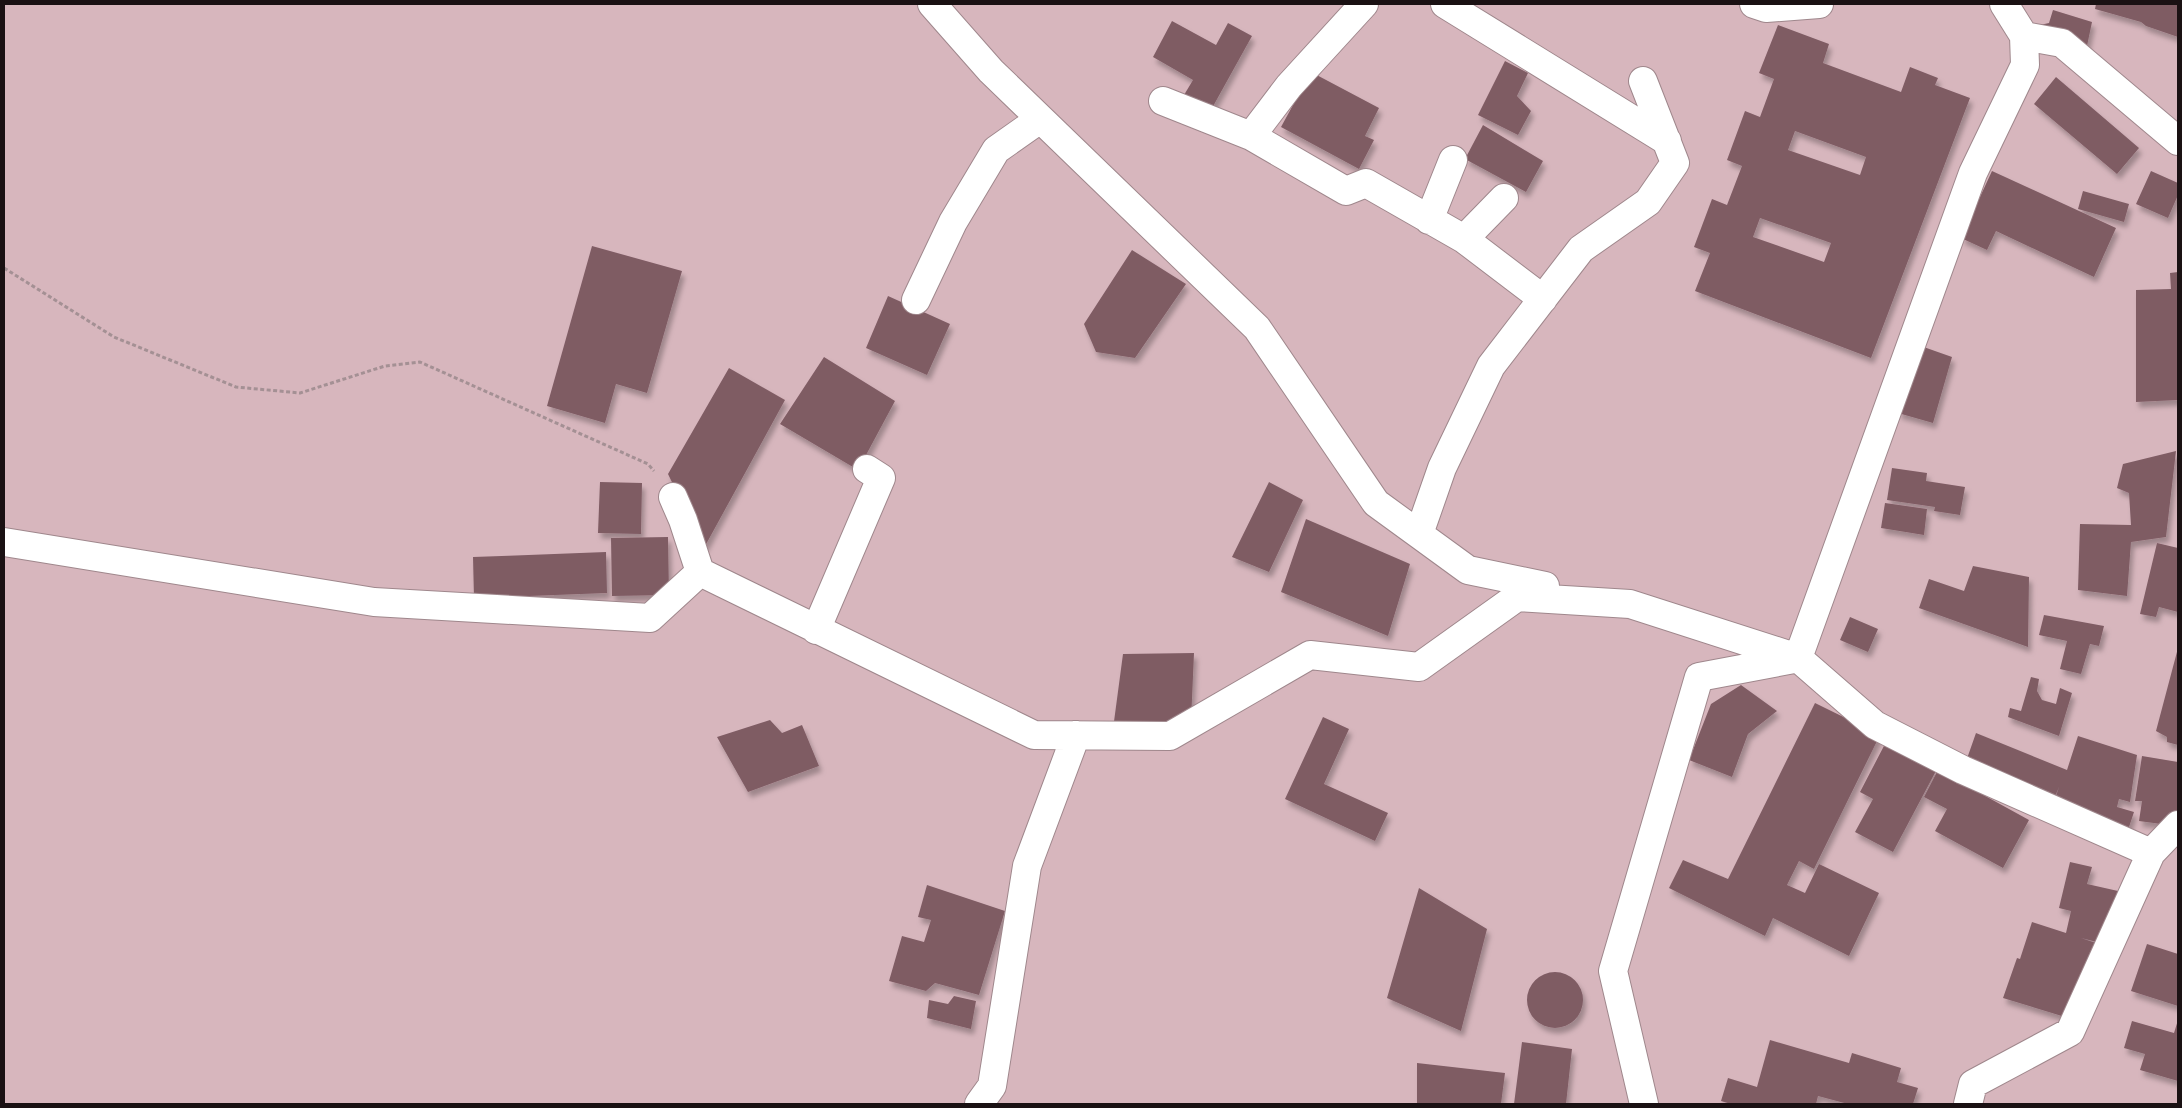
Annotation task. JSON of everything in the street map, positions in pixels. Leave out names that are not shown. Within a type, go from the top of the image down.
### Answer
[{"type":"street","points":[[932,4],[992,71],[1040,119],[1257,328],[1376,503],[1468,570],[1630,604],[1798,658],[1875,725],[1963,770],[2150,853]]},
{"type":"street","points":[[1251,136],[1289,86],[1364,4]]},
{"type":"street","points":[[1445,4],[1667,141]]},
{"type":"street","points":[[1754,4],[1766,8],[1819,4]]},
{"type":"street","points":[[1798,658],[1972,173],[2025,65],[2024,36],[2004,4]]},
{"type":"street","points":[[2024,36],[2062,43],[2178,141]]},
{"type":"street","points":[[1419,534],[1442,468],[1492,366],[1581,249],[1648,202],[1675,163],[1643,81]]},
{"type":"street","points":[[1163,101],[1251,136],[1346,191],[1366,183],[1464,240],[1543,299]]},
{"type":"street","points":[[916,300],[953,222],[996,150],[1040,119]]},
{"type":"street","points":[[1430,220],[1453,160]]},
{"type":"street","points":[[1464,240],[1504,198]]},
{"type":"street","points":[[816,630],[881,478],[867,470]]},
{"type":"street","points":[[673,497],[683,520],[700,572],[1034,735],[1170,736],[1310,656],[1419,667],[1517,597],[1630,604]]},
{"type":"street","points":[[4,542],[374,602],[650,618],[700,572]]},
{"type":"street","points":[[1644,1104],[1613,971],[1699,676],[1798,658]]},
{"type":"street","points":[[979,1104],[992,1086],[1028,866],[1076,735]]},
{"type":"street","points":[[1968,1104],[1973,1084],[2070,1032],[2150,853],[2178,825]]},
{"type":"path","points":[[4,268],[114,336],[236,387],[300,393],[385,366],[420,362],[648,464],[673,497]]},
{"type":"shaded area","points":[[4,4],[2178,4],[2178,1104],[4,1104]]},
{"type":"building","points":[[2096,4],[2178,4],[2178,37],[2146,26],[2141,22],[2095,9]]},
{"type":"building","points":[[2053,10],[2092,22],[2087,46],[2062,43],[2040,25],[2049,23]]},
{"type":"building","points":[[1172,21],[1216,45],[1228,23],[1252,36],[1211,110],[1184,95],[1193,80],[1153,57]]},
{"type":"building","points":[[1778,25],[1829,44],[1823,63],[1901,92],[1910,67],[1938,78],[1935,85],[1970,98],[1871,358],[1695,291],[1710,253],[1694,247],[1712,199],[1727,205],[1742,166],[1727,160],[1745,111],[1760,117],[1774,79],[1759,73]],"holes":[[[1795,131],[1866,157],[1860,175],[1788,150]],[[1760,218],[1831,243],[1824,262],[1753,237]]]},
{"type":"building","points":[[1505,61],[1528,73],[1517,96],[1531,111],[1518,135],[1478,115]]},
{"type":"building","points":[[1311,72],[1379,108],[1365,136],[1374,140],[1359,169],[1281,127]]},
{"type":"building","points":[[2056,77],[2139,148],[2117,174],[2034,104]]},
{"type":"building","points":[[1483,125],[1543,161],[1526,192],[1465,159]]},
{"type":"building","points":[[1992,171],[2116,228],[2094,277],[1996,231],[1987,250],[1961,238]]},
{"type":"building","points":[[2151,171],[2178,183],[2178,195],[2168,218],[2136,204]]},
{"type":"building","points":[[2083,191],[2129,204],[2124,222],[2078,209]]},
{"type":"building","points":[[592,246],[682,271],[647,393],[616,384],[605,423],[547,406]]},
{"type":"building","points":[[1132,250],[1186,284],[1135,358],[1096,352],[1084,324]]},
{"type":"building","points":[[2178,272],[2178,400],[2136,402],[2136,290],[2171,289],[2170,273]]},
{"type":"building","points":[[888,296],[950,324],[927,375],[866,348]]},
{"type":"building","points":[[1918,345],[1952,357],[1933,423],[1898,413]]},
{"type":"building","points":[[824,357],[895,401],[858,470],[780,424]]},
{"type":"building","points":[[729,368],[785,400],[704,548],[668,474]]},
{"type":"building","points":[[2176,451],[2166,537],[2131,542],[2127,596],[2078,590],[2080,524],[2131,525],[2129,493],[2117,488],[2123,464]]},
{"type":"building","points":[[1892,468],[1927,473],[1926,481],[1965,487],[1960,515],[1934,511],[1935,507],[1887,500]]},
{"type":"building","points":[[600,482],[642,483],[641,534],[598,533]]},
{"type":"building","points":[[1269,482],[1303,500],[1269,572],[1232,557]]},
{"type":"building","points":[[1885,503],[1927,509],[1924,535],[1881,528]]},
{"type":"building","points":[[1306,519],[1410,564],[1388,636],[1281,592]]},
{"type":"building","points":[[668,537],[669,595],[612,596],[611,538]]},
{"type":"building","points":[[2157,543],[2178,548],[2178,612],[2159,607],[2156,617],[2140,614]]},
{"type":"building","points":[[606,552],[607,593],[474,598],[473,557]]},
{"type":"building","points":[[1973,566],[2029,577],[2028,647],[1919,608],[1929,579],[1964,591]]},
{"type":"building","points":[[2044,615],[2104,626],[2099,646],[2090,644],[2081,674],[2060,669],[2067,641],[2039,635]]},
{"type":"building","points":[[1850,617],[1878,629],[1868,652],[1840,640]]},
{"type":"building","points":[[2178,648],[2178,745],[2167,742],[2167,737],[2156,731]]},
{"type":"building","points":[[1194,653],[1191,722],[1113,729],[1123,654]]},
{"type":"building","points":[[2031,677],[2039,679],[2037,691],[2042,700],[2056,704],[2060,688],[2072,693],[2059,736],[2008,717],[2010,708],[2021,711]]},
{"type":"building","points":[[1741,685],[1777,711],[1748,734],[1732,777],[1689,760],[1711,704]]},
{"type":"building","points":[[1815,703],[1880,735],[1814,869],[1799,861],[1787,885],[1805,893],[1819,864],[1879,893],[1849,956],[1773,918],[1765,936],[1669,888],[1683,860],[1728,879]]},
{"type":"building","points":[[1323,717],[1349,729],[1324,784],[1388,813],[1375,841],[1285,799]]},
{"type":"building","points":[[770,720],[782,733],[802,725],[819,766],[748,792],[717,737]]},
{"type":"building","points":[[1976,733],[2067,770],[2078,736],[2137,755],[2130,802],[2119,799],[2117,807],[2134,812],[2128,830],[2053,805],[2059,787],[2050,809],[1963,770]]},
{"type":"building","points":[[1886,742],[1937,769],[1893,852],[1855,832],[1873,799],[1860,792]]},
{"type":"building","points":[[2142,756],[2178,762],[2176,826],[2139,821],[2142,801],[2135,801]]},
{"type":"building","points":[[1938,770],[2029,820],[2003,868],[1935,831],[1947,809],[1924,797]]},
{"type":"building","points":[[2070,862],[2092,867],[2087,884],[2118,891],[2105,944],[2081,938],[2099,944],[2075,1020],[2003,998],[2017,958],[2020,959],[2032,922],[2066,933],[2071,911],[2059,908]]},
{"type":"building","points":[[927,885],[1005,911],[979,995],[935,983],[926,991],[889,981],[902,936],[924,942],[931,920],[918,917]]},
{"type":"building","points":[[1419,888],[1487,929],[1461,1031],[1387,998]]},
{"type":"building","points":[[2147,944],[2178,954],[2178,1006],[2131,991]]},
{"type":"building","points":[[1549,972],[1561,972],[1571,976],[1579,984],[1583,1000],[1579,1016],[1571,1024],[1561,1028],[1549,1028],[1539,1024],[1531,1016],[1527,1006],[1527,994],[1531,984],[1539,976]]},
{"type":"building","points":[[954,996],[976,1001],[971,1029],[927,1018],[929,1000],[948,1004]]},
{"type":"building","points":[[2178,1020],[2178,1081],[2140,1070],[2145,1054],[2124,1048],[2132,1021],[2174,1033]]},
{"type":"building","points":[[1770,1040],[1849,1063],[1852,1053],[1901,1068],[1897,1082],[1918,1088],[1913,1104],[1848,1104],[1818,1096],[1816,1104],[1731,1104],[1721,1101],[1728,1078],[1757,1087]]},
{"type":"building","points":[[1522,1042],[1572,1049],[1566,1104],[1514,1104]]},
{"type":"building","points":[[1417,1063],[1505,1073],[1501,1104],[1417,1104]]}]
